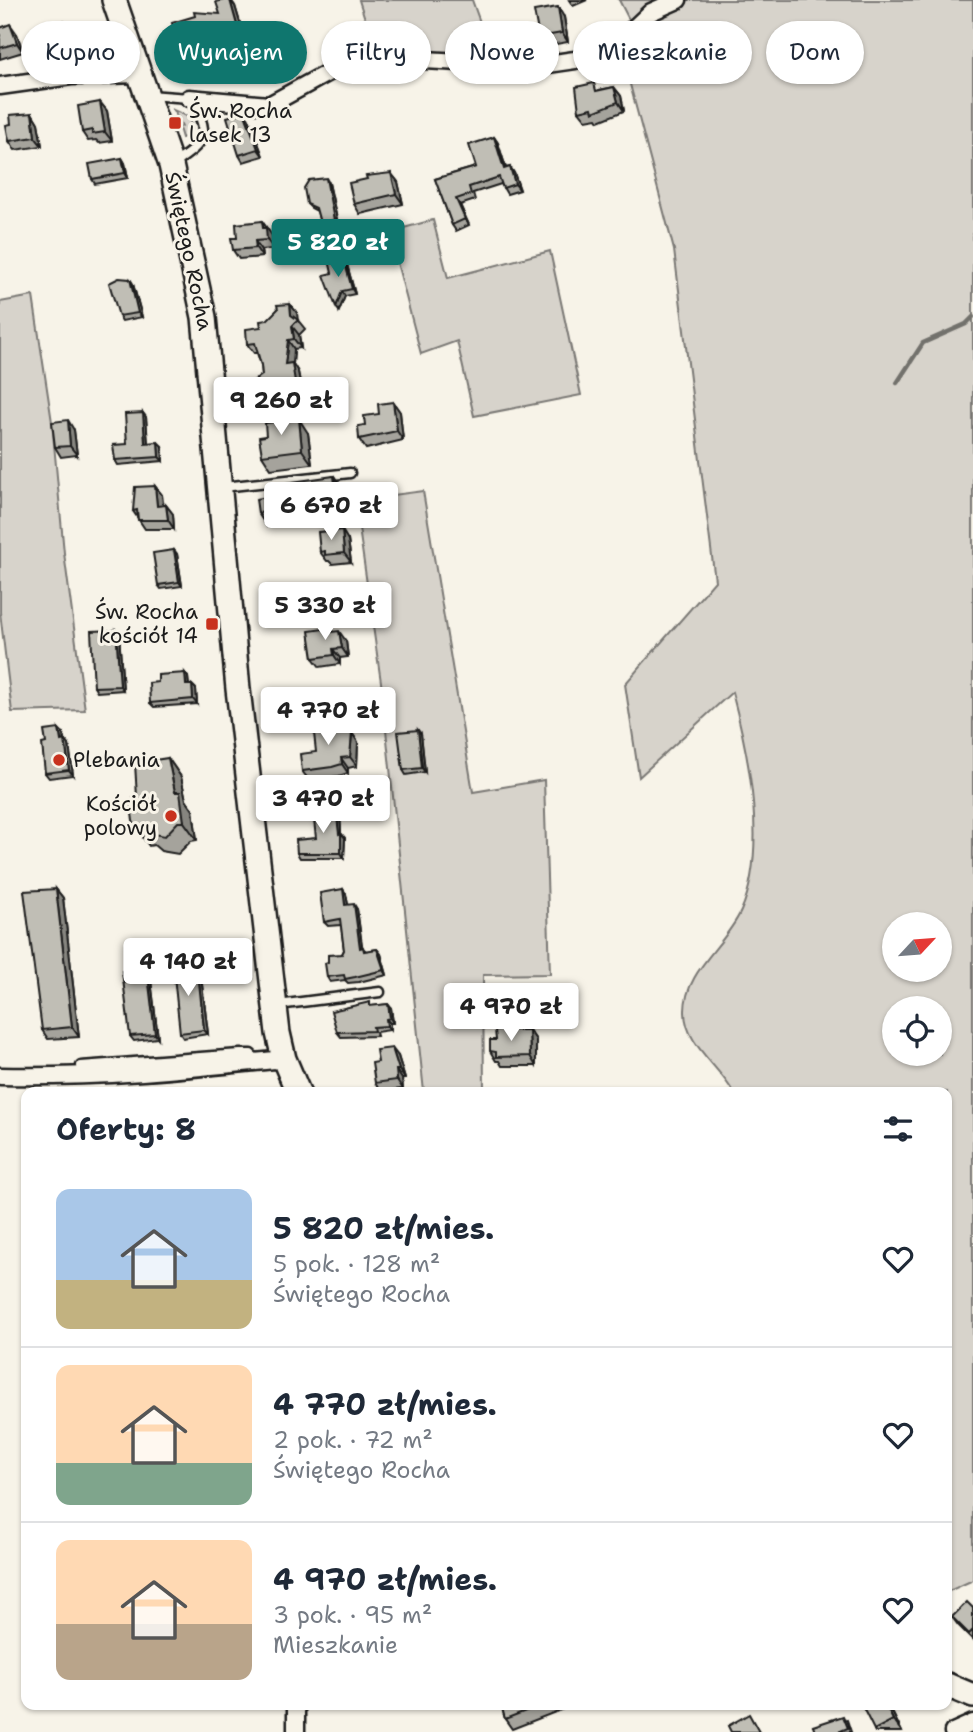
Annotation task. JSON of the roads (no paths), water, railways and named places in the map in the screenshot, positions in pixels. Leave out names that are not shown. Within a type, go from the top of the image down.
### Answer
[{"type":"street","name":"Świętego Rocha","points":[[114,0],[171,165],[204,317],[238,689],[275,1005],[284,1059],[296,1087]]},
{"type":"street","points":[[189,99],[269,105],[331,71],[372,61],[424,60],[534,65],[575,60],[612,48],[651,12],[678,0]]},
{"type":"street","points":[[0,86],[71,76],[143,84]]},
{"type":"street","points":[[0,1076],[118,1075],[284,1059]]},
{"type":"street","points":[[952,1687],[973,1696]]},
{"type":"street","points":[[296,1710],[296,1732]]},
{"type":"street","points":[[953,1732],[973,1723]]},
{"type":"lane","points":[[143,84],[189,99],[200,116],[204,132],[201,142],[193,151],[171,165]]},
{"type":"lane","points":[[220,488],[349,473]]},
{"type":"lane","points":[[275,1005],[380,992]]},
{"type":"lane","points":[[82,1066],[240,1054],[251,1054],[259,1062]]},
{"type":"waterway","points":[[897,383],[923,343],[966,324],[973,317]]},
{"type":"place","name":"Św. Rocha lasek 13","points":[[175,123]]},
{"type":"place","name":"Św. Rocha kościół 14","points":[[212,624]]},
{"type":"place","name":"Plebania","points":[[59,760]]},
{"type":"place","name":"Kościół polowy","points":[[171,816]]}]
